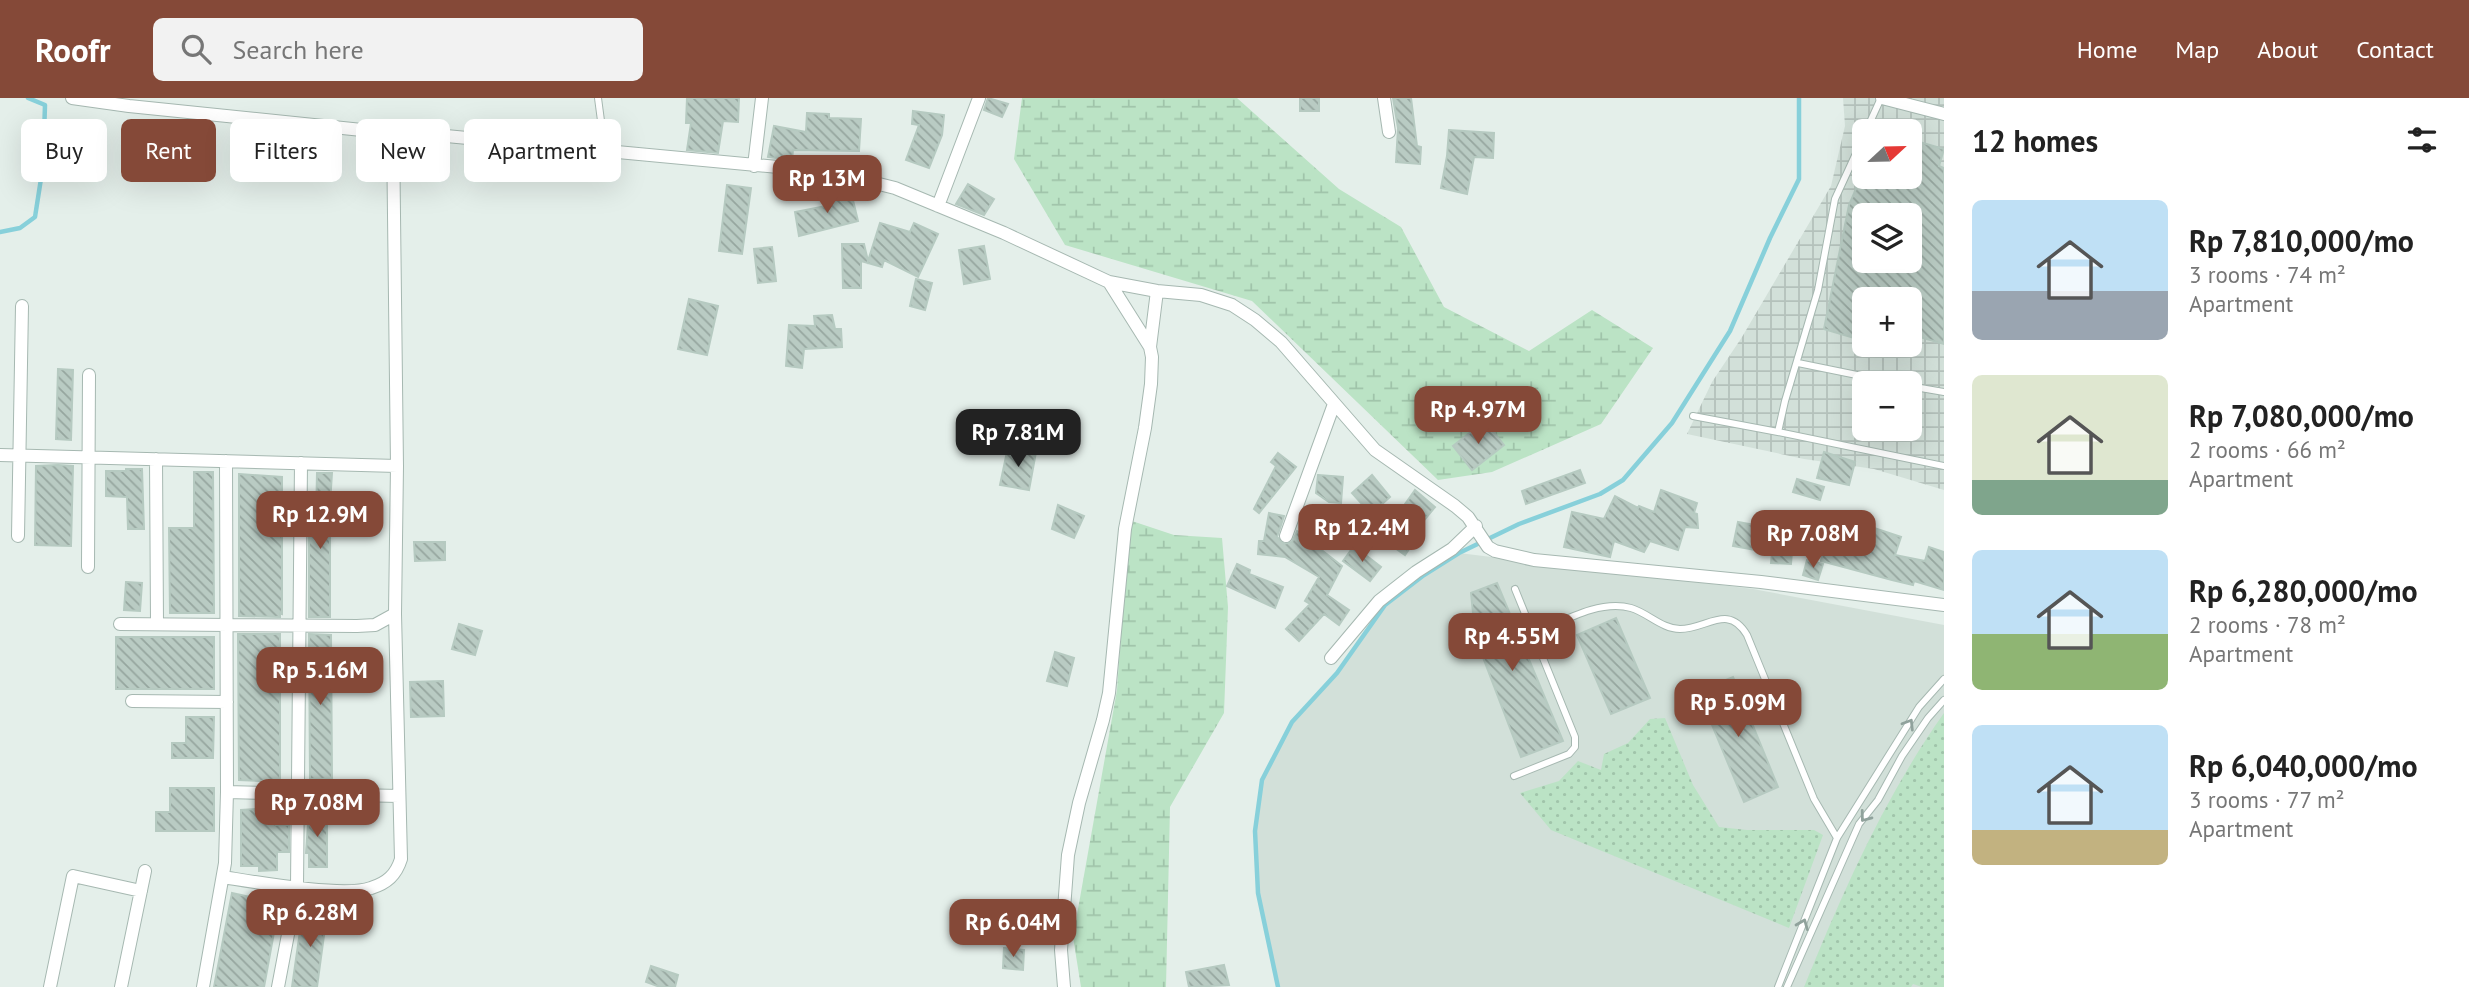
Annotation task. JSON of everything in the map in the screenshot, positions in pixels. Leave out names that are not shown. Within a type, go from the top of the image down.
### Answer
[{"type":"street","points":[[72,98],[356,129]]},
{"type":"street","points":[[754,166],[762,98]]},
{"type":"street","points":[[938,206],[979,98]]},
{"type":"street","points":[[1384,98],[1389,132]]},
{"type":"street","points":[[1881,98],[1944,114]]},
{"type":"street","points":[[621,152],[847,175],[895,188],[1004,233],[1109,282],[1209,297],[1232,306],[1281,342],[1383,457],[1455,506],[1478,530],[1488,547],[1502,554],[1534,560],[1761,582],[1944,605]]},
{"type":"street","points":[[223,877],[355,892],[387,881],[397,871],[401,859],[395,614],[397,466],[394,182]]},
{"type":"street","points":[[1109,282],[1150,347]]},
{"type":"street","points":[[1064,987],[1060,950],[1068,855],[1109,693],[1125,529],[1151,384],[1153,365],[1150,347],[1157,291]]},
{"type":"street","points":[[18,536],[22,306]]},
{"type":"street","points":[[88,567],[89,375]]},
{"type":"street","points":[[1286,536],[1334,404]]},
{"type":"street","points":[[0,456],[397,466]]},
{"type":"street","points":[[156,459],[157,622]]},
{"type":"street","points":[[203,987],[223,877],[227,792],[226,461]]},
{"type":"street","points":[[278,987],[298,887],[301,463]]},
{"type":"street","points":[[1331,658],[1379,601],[1478,530]]},
{"type":"street","points":[[120,624],[157,622],[375,625],[395,614]]},
{"type":"street","points":[[132,701],[227,702]]},
{"type":"street","points":[[227,792],[399,796]]},
{"type":"street","points":[[121,987],[145,871]]},
{"type":"street","points":[[50,987],[73,876],[141,891]]},
{"type":"lane","points":[[598,98],[601,119]]},
{"type":"lane","points":[[1872,119],[1881,98]]},
{"type":"lane","points":[[1778,432],[1818,290],[1835,199],[1852,162]]},
{"type":"lane","points":[[1798,363],[1852,374]]},
{"type":"lane","points":[[1922,388],[1944,392]]},
{"type":"lane","points":[[1693,416],[1944,466]]},
{"type":"lane","points":[[1514,776],[1569,754],[1575,747],[1575,737],[1515,589]]},
{"type":"lane","points":[[1533,634],[1594,609],[1614,606],[1631,608],[1672,629],[1684,629],[1726,618],[1741,624],[1814,799],[1837,838]]},
{"type":"lane","points":[[1778,987],[1837,838],[1919,707],[1944,679]]},
{"type":"lane","points":[[1787,987],[1859,824],[1878,800],[1902,756],[1928,718],[1944,700]]},
{"type":"shaded area","points":[[1843,98],[1944,98],[1944,490],[1874,469],[1804,459],[1687,434],[1712,382],[1742,337],[1831,186],[1845,126]]},
{"type":"shaded area","points":[[1459,553],[1753,589],[1944,625],[1944,987],[1278,987],[1258,893],[1255,864],[1255,831],[1262,780],[1292,722],[1337,673],[1385,605],[1424,575]]},
{"type":"green space","points":[[1022,98],[1237,98],[1339,189],[1401,227],[1444,307],[1529,351],[1592,310],[1653,348],[1601,424],[1492,472],[1438,480],[1252,301],[1065,245],[1014,159]]},
{"type":"green space","points":[[1129,520],[1174,535],[1222,538],[1228,607],[1224,713],[1170,807],[1166,987],[1081,987],[1073,937],[1117,690]]},
{"type":"green space","points":[[1944,713],[1944,987],[1922,987],[1913,984],[1911,987],[1804,987],[1866,846],[1902,778]]},
{"type":"green space","points":[[1665,718],[1693,785],[1719,827],[1747,830],[1814,830],[1823,835],[1789,928],[1551,830],[1520,793],[1559,781],[1578,761],[1601,770],[1604,754],[1628,743],[1650,719]]},
{"type":"building","points":[[687,98],[739,98],[738,122],[723,121],[718,153],[687,150],[691,123],[686,123]]},
{"type":"building","points":[[988,98],[1008,104],[1002,117],[984,110]]},
{"type":"building","points":[[1300,98],[1319,98],[1319,111],[1300,111]]},
{"type":"building","points":[[1393,98],[1411,98],[1417,146],[1421,147],[1420,164],[1396,162],[1398,128]]},
{"type":"building","points":[[913,111],[944,115],[942,135],[929,168],[906,160],[919,125],[912,124]]},
{"type":"building","points":[[807,113],[829,114],[829,118],[861,119],[859,151],[793,150],[792,160],[768,157],[774,126],[806,132]]},
{"type":"building","points":[[1449,130],[1494,133],[1493,158],[1474,157],[1467,194],[1441,188]]},
{"type":"building","points":[[1922,143],[1944,149],[1939,166],[1944,168],[1944,344],[1922,338],[1922,287],[1852,287],[1852,337],[1824,329],[1849,205],[1856,189],[1922,189]]},
{"type":"building","points":[[968,184],[994,199],[984,215],[956,204]]},
{"type":"building","points":[[727,185],[751,188],[742,254],[719,251]]},
{"type":"building","points":[[851,192],[858,221],[799,236],[795,212],[826,206],[824,199]]},
{"type":"building","points":[[880,223],[910,232],[914,223],[938,234],[918,277],[884,260],[882,267],[861,261],[861,288],[843,288],[842,244],[864,244],[868,261]]},
{"type":"building","points":[[984,246],[990,279],[964,284],[959,250]]},
{"type":"building","points":[[772,247],[776,281],[758,283],[754,249]]},
{"type":"building","points":[[916,279],[932,283],[925,310],[910,306]]},
{"type":"building","points":[[689,299],[718,306],[707,355],[678,349]]},
{"type":"building","points":[[832,315],[835,329],[841,329],[842,347],[804,349],[802,368],[786,366],[789,325],[815,326],[814,316]]},
{"type":"building","points":[[58,369],[73,370],[71,440],[56,439]]},
{"type":"building","points":[[1485,421],[1504,445],[1472,470],[1453,446]]},
{"type":"building","points":[[1008,447],[1036,452],[1029,490],[1000,485]]},
{"type":"building","points":[[1824,452],[1855,462],[1849,485],[1817,478]]},
{"type":"building","points":[[1278,453],[1296,467],[1259,513],[1254,509],[1276,466],[1271,462]]},
{"type":"building","points":[[36,466],[73,466],[71,546],[35,545]]},
{"type":"building","points":[[142,469],[144,529],[128,529],[127,497],[106,496],[106,471]]},
{"type":"building","points":[[1580,470],[1585,483],[1526,504],[1522,491]]},
{"type":"building","points":[[194,472],[213,472],[214,613],[170,613],[169,528],[194,528]]},
{"type":"building","points":[[317,473],[332,473],[330,617],[309,617],[309,519],[316,519]]},
{"type":"building","points":[[239,474],[282,477],[280,617],[239,616]]},
{"type":"building","points":[[1318,475],[1343,477],[1341,503],[1329,502],[1316,493]]},
{"type":"building","points":[[1372,475],[1390,497],[1371,514],[1352,493]]},
{"type":"building","points":[[1797,479],[1824,487],[1820,500],[1793,492]]},
{"type":"building","points":[[1415,490],[1435,507],[1416,530],[1420,533],[1405,555],[1381,538]]},
{"type":"building","points":[[1661,490],[1697,503],[1694,513],[1697,514],[1698,528],[1685,527],[1678,550],[1650,541],[1644,552],[1614,541],[1610,557],[1564,547],[1572,512],[1604,519],[1615,496],[1638,508],[1639,506],[1654,512]]},
{"type":"building","points":[[1058,505],[1084,516],[1074,538],[1052,529]]},
{"type":"building","points":[[1766,512],[1787,514],[1786,537],[1793,538],[1791,564],[1771,563],[1772,553],[1733,546],[1738,522],[1765,527]]},
{"type":"building","points":[[1269,513],[1284,516],[1277,537],[1284,544],[1292,542],[1297,531],[1310,541],[1321,522],[1331,529],[1319,548],[1342,566],[1327,595],[1349,610],[1339,625],[1324,614],[1299,641],[1286,629],[1310,604],[1305,601],[1319,577],[1285,557],[1258,554],[1259,541],[1264,541]]},
{"type":"building","points":[[1829,516],[1901,537],[1895,555],[1925,561],[1929,547],[1944,552],[1944,590],[1914,581],[1913,585],[1821,561]]},
{"type":"building","points":[[414,542],[445,542],[445,560],[415,561]]},
{"type":"building","points":[[1354,546],[1381,567],[1370,581],[1343,561]]},
{"type":"building","points":[[1807,560],[1823,564],[1818,580],[1803,575]]},
{"type":"building","points":[[1237,564],[1250,570],[1249,574],[1283,587],[1275,608],[1227,586]]},
{"type":"building","points":[[126,582],[142,583],[140,611],[124,610]]},
{"type":"building","points":[[1497,583],[1563,741],[1521,757],[1468,618],[1473,613],[1471,593]]},
{"type":"building","points":[[1616,618],[1650,698],[1611,714],[1577,635]]},
{"type":"building","points":[[459,624],[482,631],[475,655],[452,649]]},
{"type":"building","points":[[238,634],[280,634],[280,782],[239,780]]},
{"type":"building","points":[[309,634],[331,635],[332,779],[310,779]]},
{"type":"building","points":[[116,637],[214,637],[214,689],[116,689]]},
{"type":"building","points":[[1055,652],[1074,658],[1067,686],[1047,681]]},
{"type":"building","points":[[1733,677],[1778,787],[1744,802],[1698,691]]},
{"type":"building","points":[[443,681],[444,716],[411,717],[410,682]]},
{"type":"building","points":[[186,717],[214,717],[213,758],[172,758],[172,743],[186,743]]},
{"type":"building","points":[[170,788],[214,788],[214,831],[156,831],[156,812],[170,812]]},
{"type":"building","points":[[275,808],[276,825],[289,825],[289,852],[277,852],[277,870],[259,871],[259,866],[241,866],[241,810]]},
{"type":"building","points":[[309,810],[327,810],[327,867],[309,867],[309,853],[306,853]]},
{"type":"building","points":[[232,893],[279,905],[264,987],[214,987]]},
{"type":"building","points":[[303,910],[327,913],[317,987],[292,987]]},
{"type":"building","points":[[1004,948],[1024,950],[1023,970],[1003,968]]},
{"type":"building","points":[[1224,965],[1229,985],[1189,987],[1186,972]]},
{"type":"building","points":[[651,966],[678,975],[675,987],[660,987],[646,982]]},
{"type":"waterway","points":[[0,232],[20,228],[35,217],[43,166],[45,105],[28,98]]},
{"type":"waterway","points":[[1278,987],[1258,893],[1255,831],[1262,780],[1292,722],[1337,673],[1385,605],[1424,575],[1459,553],[1519,524],[1600,494],[1623,480],[1672,423],[1730,331],[1799,179],[1799,98]]}]
